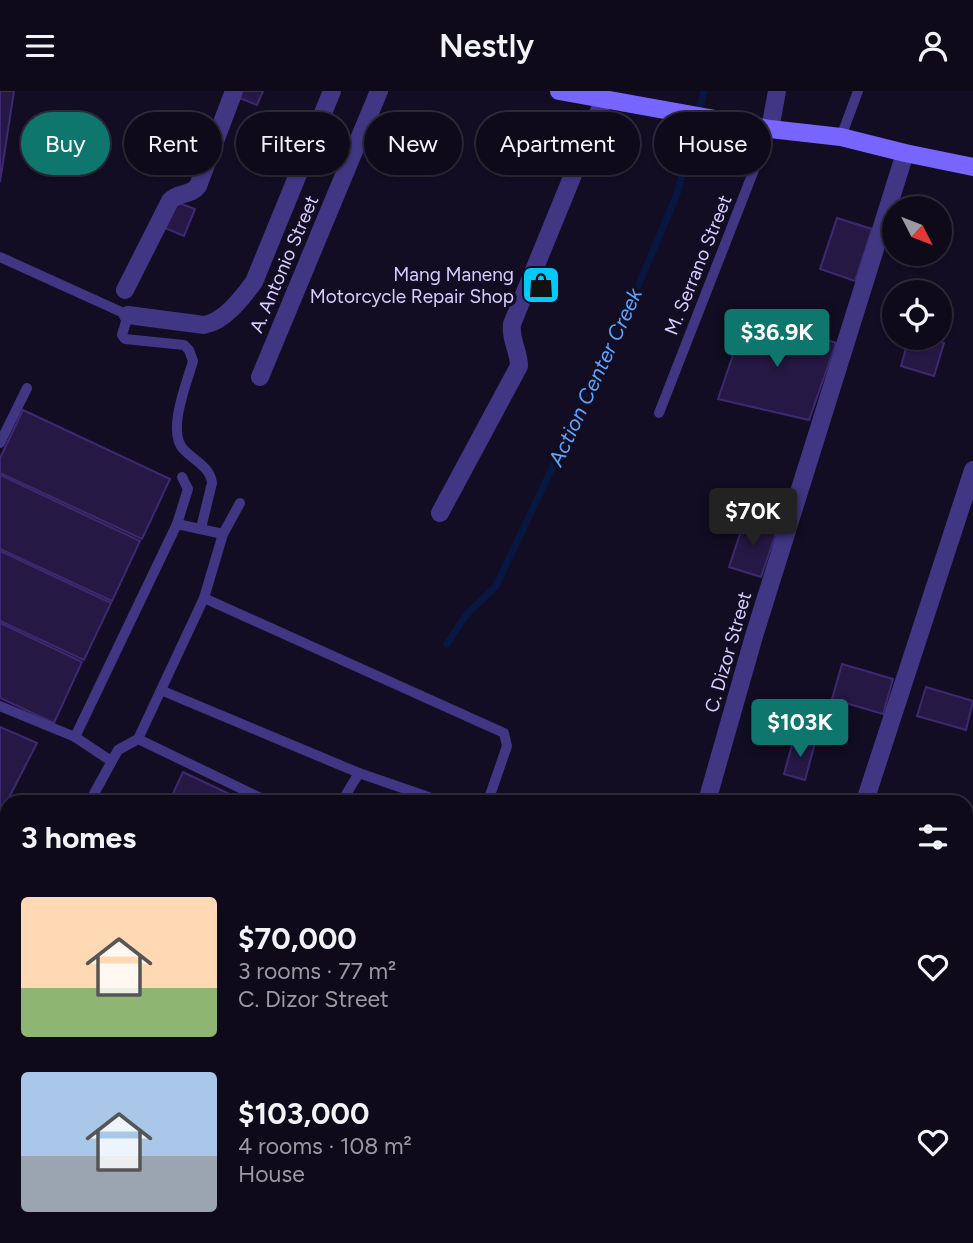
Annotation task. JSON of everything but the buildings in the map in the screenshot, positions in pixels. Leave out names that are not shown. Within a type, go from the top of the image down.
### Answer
[{"type":"street","points":[[125,290],[170,201],[178,194],[191,193],[198,185],[234,91]]},
{"type":"street","points":[[128,315],[204,325],[214,323],[243,296],[254,282],[332,91]]},
{"type":"street","name":"A. Antonio Street","points":[[260,377],[379,91]]},
{"type":"street","points":[[559,91],[677,112]]},
{"type":"street","points":[[771,124],[777,91]]},
{"type":"street","points":[[440,513],[519,366],[511,334],[512,324],[604,99]]},
{"type":"street","points":[[771,129],[841,137],[973,167]]},
{"type":"street","name":"C. Dizor Street","points":[[709,795],[754,636],[905,153]]},
{"type":"street","points":[[867,795],[973,470]]},
{"type":"lane","points":[[841,137],[858,91]]},
{"type":"lane","name":"M. Serrano Street","points":[[659,413],[752,175]]},
{"type":"lane","points":[[0,257],[128,315],[122,335],[125,339],[184,345],[192,361],[176,432],[182,449],[211,475],[212,483],[201,528]]},
{"type":"lane","points":[[0,443],[27,388]]},
{"type":"lane","points":[[75,737],[177,524],[188,489],[182,477]]},
{"type":"lane","points":[[93,795],[118,750],[138,739],[163,691],[204,599],[223,534],[240,503]]},
{"type":"lane","points":[[177,524],[223,534]]},
{"type":"lane","points":[[204,599],[504,733],[507,746],[490,795]]},
{"type":"lane","points":[[163,691],[359,773],[423,795]]},
{"type":"lane","points":[[0,706],[75,737],[111,761]]},
{"type":"lane","points":[[138,739],[255,795]]},
{"type":"lane","points":[[346,795],[359,773]]},
{"type":"waterway","name":"Action Center Creek","points":[[447,644],[466,615],[496,586],[636,291],[677,194],[704,91]]},
{"type":"place","name":"Mang Maneng Motorcycle Repair Shop","points":[[541,285]]}]
